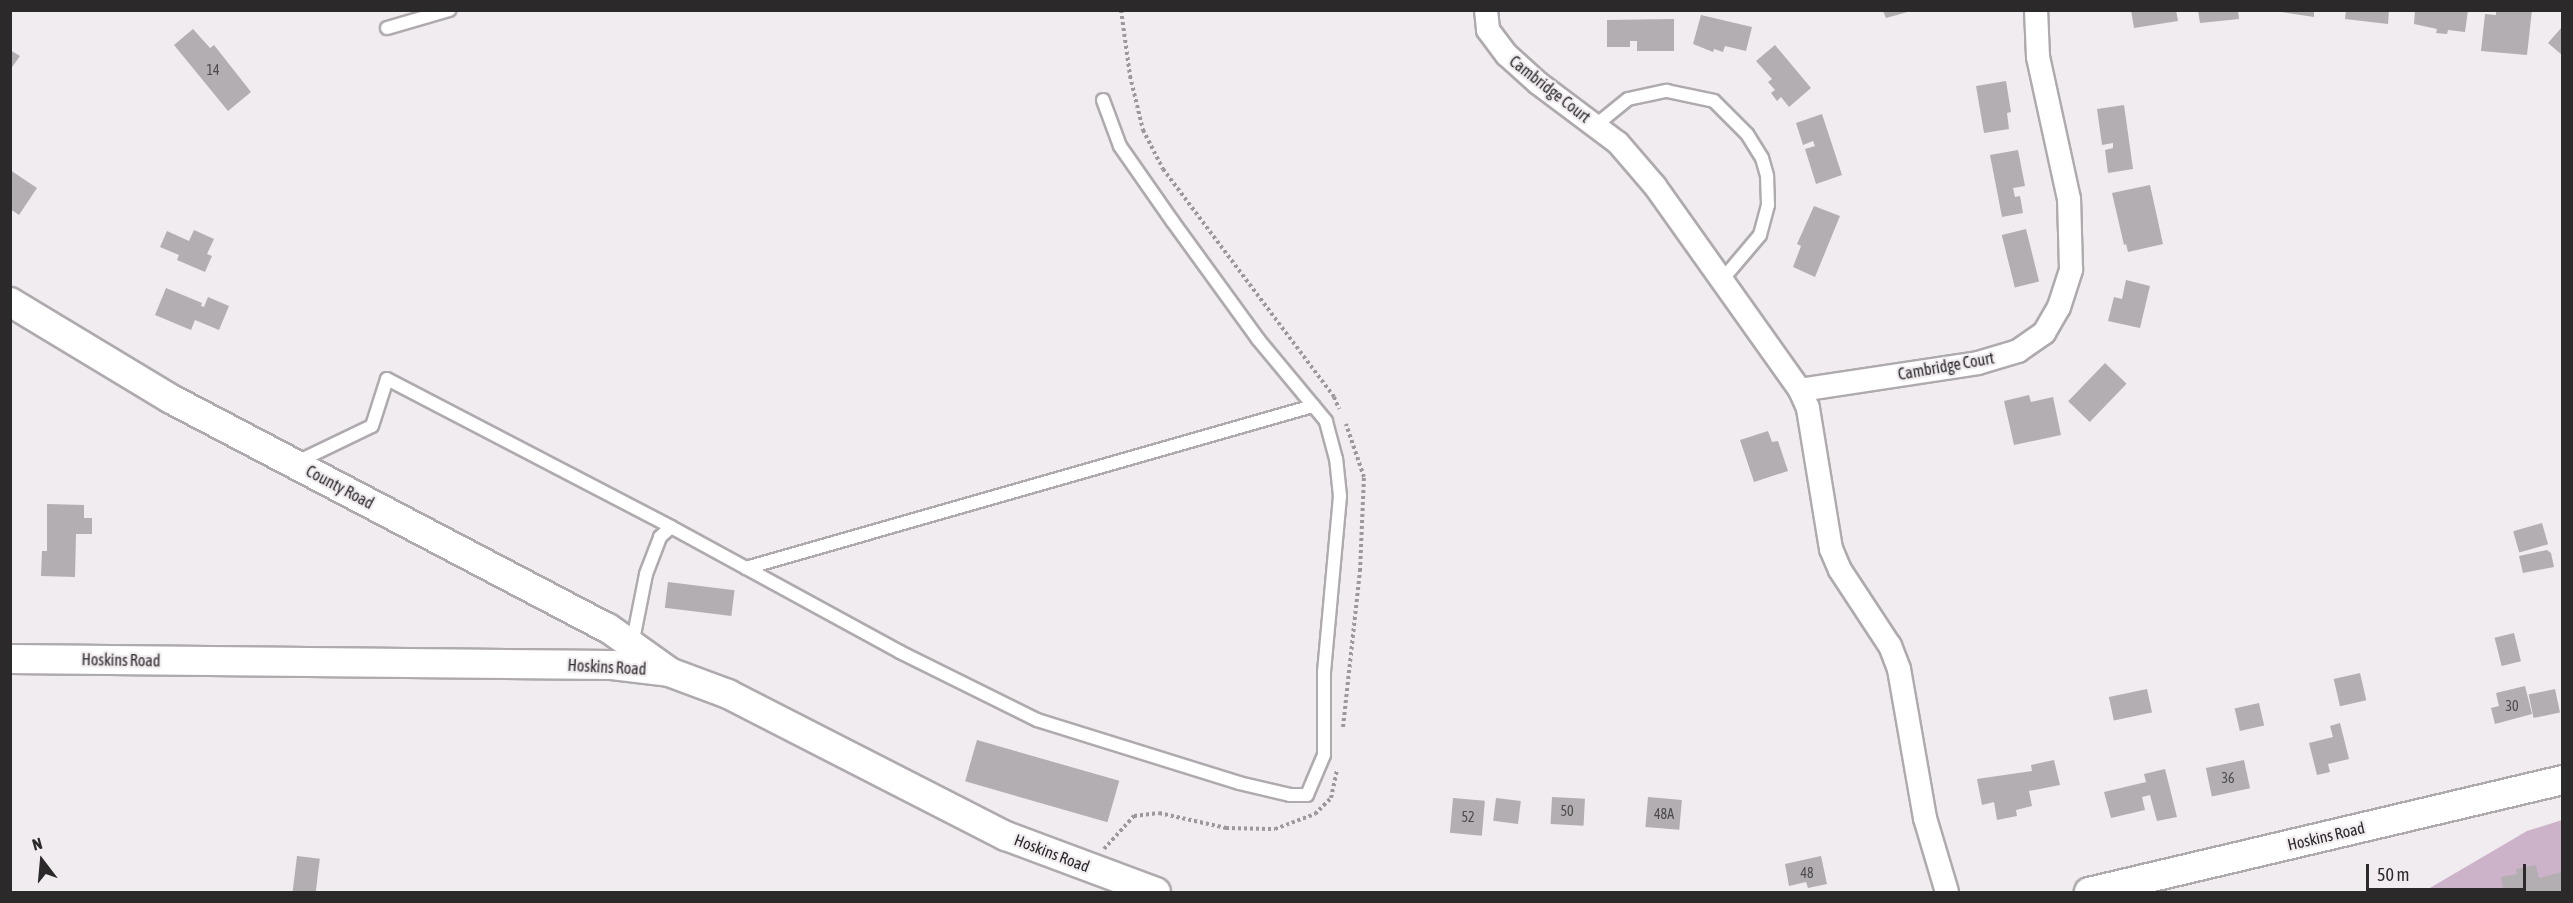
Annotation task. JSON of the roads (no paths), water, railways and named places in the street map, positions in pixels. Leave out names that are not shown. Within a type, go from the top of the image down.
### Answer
[{"type":"street","name":"Cambridge Court","points":[[1486,10],[1488,30],[1507,55],[1538,83],[1618,143],[1655,186],[1800,390],[1808,408],[1831,549],[1840,570],[1890,646],[1899,669],[1925,818],[1947,892]]},
{"type":"street","name":"Cambridge Court","points":[[1800,390],[1978,363],[2018,351],[2044,333],[2059,307],[2071,269],[2069,199],[2038,57],[2036,10]]},
{"type":"street","name":"County Road","points":[[10,302],[171,399],[608,628],[669,672]]},
{"type":"street","name":"Hoskins Road","points":[[10,659],[612,665],[669,672],[728,694],[1006,836],[1156,892]]},
{"type":"street","name":"Hoskins Road","points":[[2089,892],[2562,780]]},
{"type":"lane","points":[[387,28],[449,10]]},
{"type":"lane","points":[[1596,125],[1628,99],[1666,91],[1713,101],[1747,134],[1762,158],[1767,176],[1768,205],[1760,235],[1721,280]]},
{"type":"lane","points":[[294,463],[372,426],[387,379],[671,527],[900,652],[1037,720],[1239,783],[1290,795],[1307,795],[1324,755],[1324,672],[1340,496],[1336,459],[1326,421],[1258,339],[1120,146],[1103,100]]},
{"type":"lane","points":[[746,568],[1313,406]]},
{"type":"lane","points":[[632,645],[646,574],[660,537],[671,527]]}]
